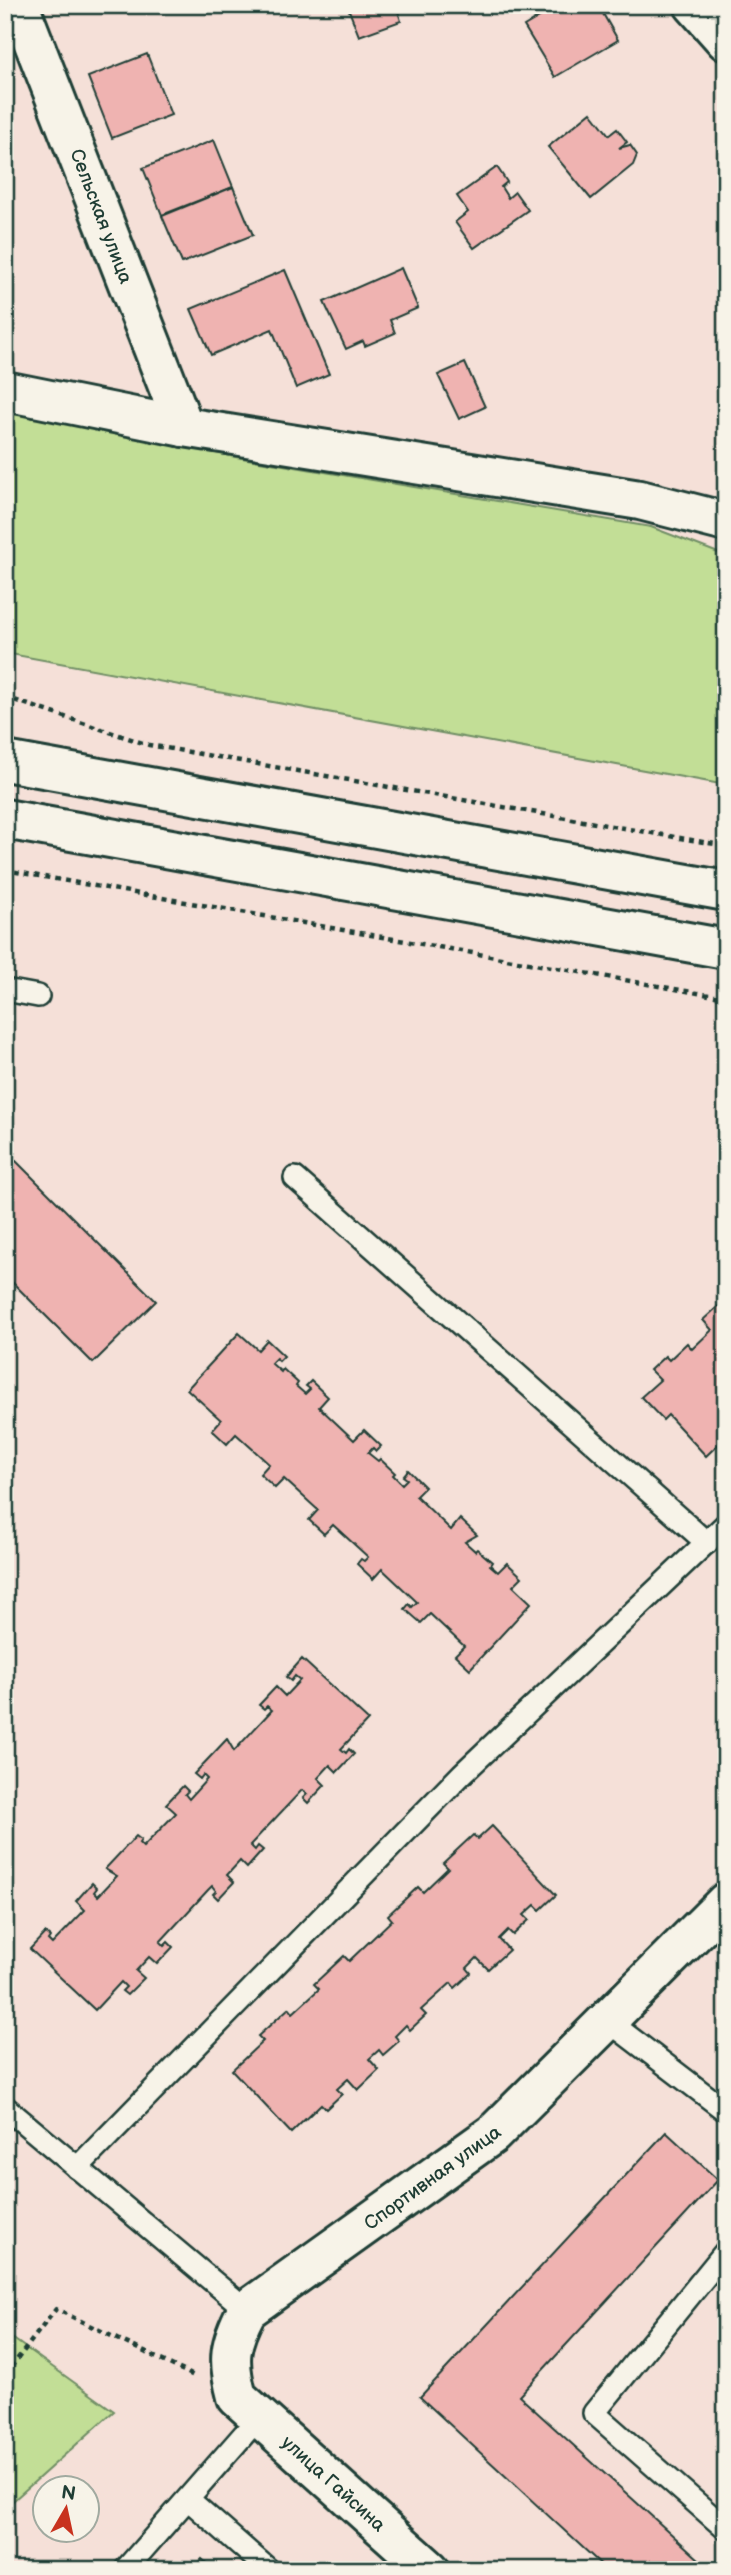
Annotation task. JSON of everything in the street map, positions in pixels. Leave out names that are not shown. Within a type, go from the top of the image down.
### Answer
[{"type":"street","name":"Сельская улица","points":[[19,5],[184,427]]},
{"type":"street","points":[[694,5],[726,41]]},
{"type":"street","points":[[5,391],[184,427],[640,500],[726,522]]},
{"type":"street","points":[[5,761],[726,891]]},
{"type":"street","points":[[5,819],[726,949]]},
{"type":"street","name":"Спортивная улица","points":[[248,2407],[231,2372],[230,2351],[234,2335],[247,2310],[493,2134],[726,1902]]},
{"type":"street","name":"улица Гайсина","points":[[248,2407],[430,2570]]},
{"type":"lane","points":[[5,990],[38,996]]},
{"type":"lane","points":[[295,1178],[707,1543]]},
{"type":"lane","points":[[76,2168],[462,1773],[726,1524]]},
{"type":"lane","points":[[607,2020],[726,2111]]},
{"type":"lane","points":[[5,2107],[247,2310]]},
{"type":"lane","points":[[726,2251],[594,2413],[726,2529]]},
{"type":"lane","points":[[125,2570],[188,2498],[248,2407]]},
{"type":"lane","points":[[188,2498],[269,2570]]},
{"type":"path","points":[[5,697],[149,745],[726,846]]},
{"type":"path","points":[[5,870],[726,998]]},
{"type":"path","points":[[5,2375],[56,2309],[248,2407]]},
{"type":"green space","points":[[5,411],[236,457],[651,527],[726,556],[726,785],[5,653]]},
{"type":"green space","points":[[5,2333],[114,2411],[43,2474],[32,2474],[32,2484],[5,2508]]},
{"type":"building","points":[[347,5],[396,5],[401,21],[359,36]]},
{"type":"building","points":[[560,5],[598,5],[618,40],[555,77],[524,26]]},
{"type":"building","points":[[147,54],[171,115],[112,138],[88,77]]},
{"type":"building","points":[[591,112],[609,135],[617,129],[627,142],[619,148],[630,145],[637,155],[633,165],[591,199],[548,147]]},
{"type":"building","points":[[214,140],[233,187],[162,215],[143,168]]},
{"type":"building","points":[[497,167],[507,182],[501,187],[508,198],[515,192],[528,210],[474,248],[455,222],[468,212],[457,196]]},
{"type":"building","points":[[233,187],[253,235],[182,263],[162,216]]},
{"type":"building","points":[[401,268],[418,308],[390,320],[395,333],[365,346],[363,341],[346,349],[324,302]]},
{"type":"building","points":[[285,270],[329,374],[296,388],[272,329],[211,355],[191,309]]},
{"type":"building","points":[[465,363],[485,407],[459,419],[438,375]]},
{"type":"building","points":[[5,1150],[156,1301],[93,1363],[5,1275]]},
{"type":"building","points":[[726,1299],[726,1437],[706,1456],[668,1415],[663,1420],[641,1397],[660,1380],[650,1370],[665,1356],[669,1360],[687,1343],[692,1349],[712,1330],[703,1320]]},
{"type":"building","points":[[239,1333],[258,1350],[267,1340],[284,1356],[271,1363],[281,1372],[283,1369],[305,1394],[310,1389],[306,1386],[311,1381],[328,1397],[319,1407],[354,1440],[364,1430],[381,1446],[368,1453],[378,1461],[380,1459],[402,1484],[407,1479],[403,1476],[408,1470],[425,1487],[416,1496],[451,1530],[460,1519],[477,1535],[465,1542],[492,1562],[490,1565],[498,1572],[507,1563],[522,1577],[513,1586],[531,1603],[470,1669],[455,1655],[464,1646],[430,1614],[421,1623],[405,1609],[409,1604],[412,1607],[417,1602],[382,1569],[373,1579],[357,1564],[368,1557],[333,1525],[324,1534],[309,1520],[318,1510],[284,1479],[275,1488],[260,1474],[269,1464],[236,1434],[227,1444],[212,1430],[221,1420],[187,1389]]},
{"type":"building","points":[[302,1659],[368,1720],[341,1749],[346,1753],[349,1749],[354,1754],[337,1772],[330,1765],[318,1778],[325,1785],[308,1803],[303,1798],[307,1794],[302,1790],[250,1845],[255,1850],[258,1846],[263,1850],[247,1868],[240,1861],[227,1875],[234,1882],[218,1899],[213,1894],[216,1891],[212,1886],[208,1890],[160,1942],[164,1946],[168,1942],[173,1947],[157,1964],[149,1957],[136,1971],[144,1978],[127,1995],[122,1991],[126,1987],[121,1982],[95,2010],[30,1949],[45,1933],[52,1944],[85,1910],[76,1901],[92,1883],[97,1888],[94,1892],[98,1896],[117,1876],[105,1869],[136,1836],[143,1847],[176,1813],[166,1804],[183,1786],[188,1791],[185,1794],[189,1799],[207,1779],[203,1775],[200,1779],[194,1774],[227,1739],[234,1751],[272,1710],[259,1705],[276,1687],[285,1696],[300,1680],[295,1676],[291,1681],[286,1677]]},
{"type":"building","points":[[492,1826],[556,1895],[540,1910],[535,1905],[524,1915],[529,1920],[513,1935],[508,1930],[499,1939],[509,1950],[488,1969],[477,1958],[467,1968],[471,1973],[455,1988],[451,1983],[421,2010],[426,2015],[410,2030],[406,2025],[395,2036],[399,2041],[383,2055],[379,2050],[369,2059],[379,2070],[358,2090],[348,2079],[337,2089],[342,2094],[326,2109],[321,2104],[291,2133],[232,2070],[263,2041],[258,2036],[289,2008],[293,2013],[319,1989],[314,1984],[344,1956],[349,1961],[392,1920],[388,1915],[418,1887],[423,1892],[448,1868],[443,1863],[473,1835],[478,1839]]},
{"type":"building","points":[[666,2132],[718,2180],[519,2396],[711,2570],[607,2570],[420,2397]]},
{"type":"building","points":[[202,2559],[214,2570],[193,2570]]}]
